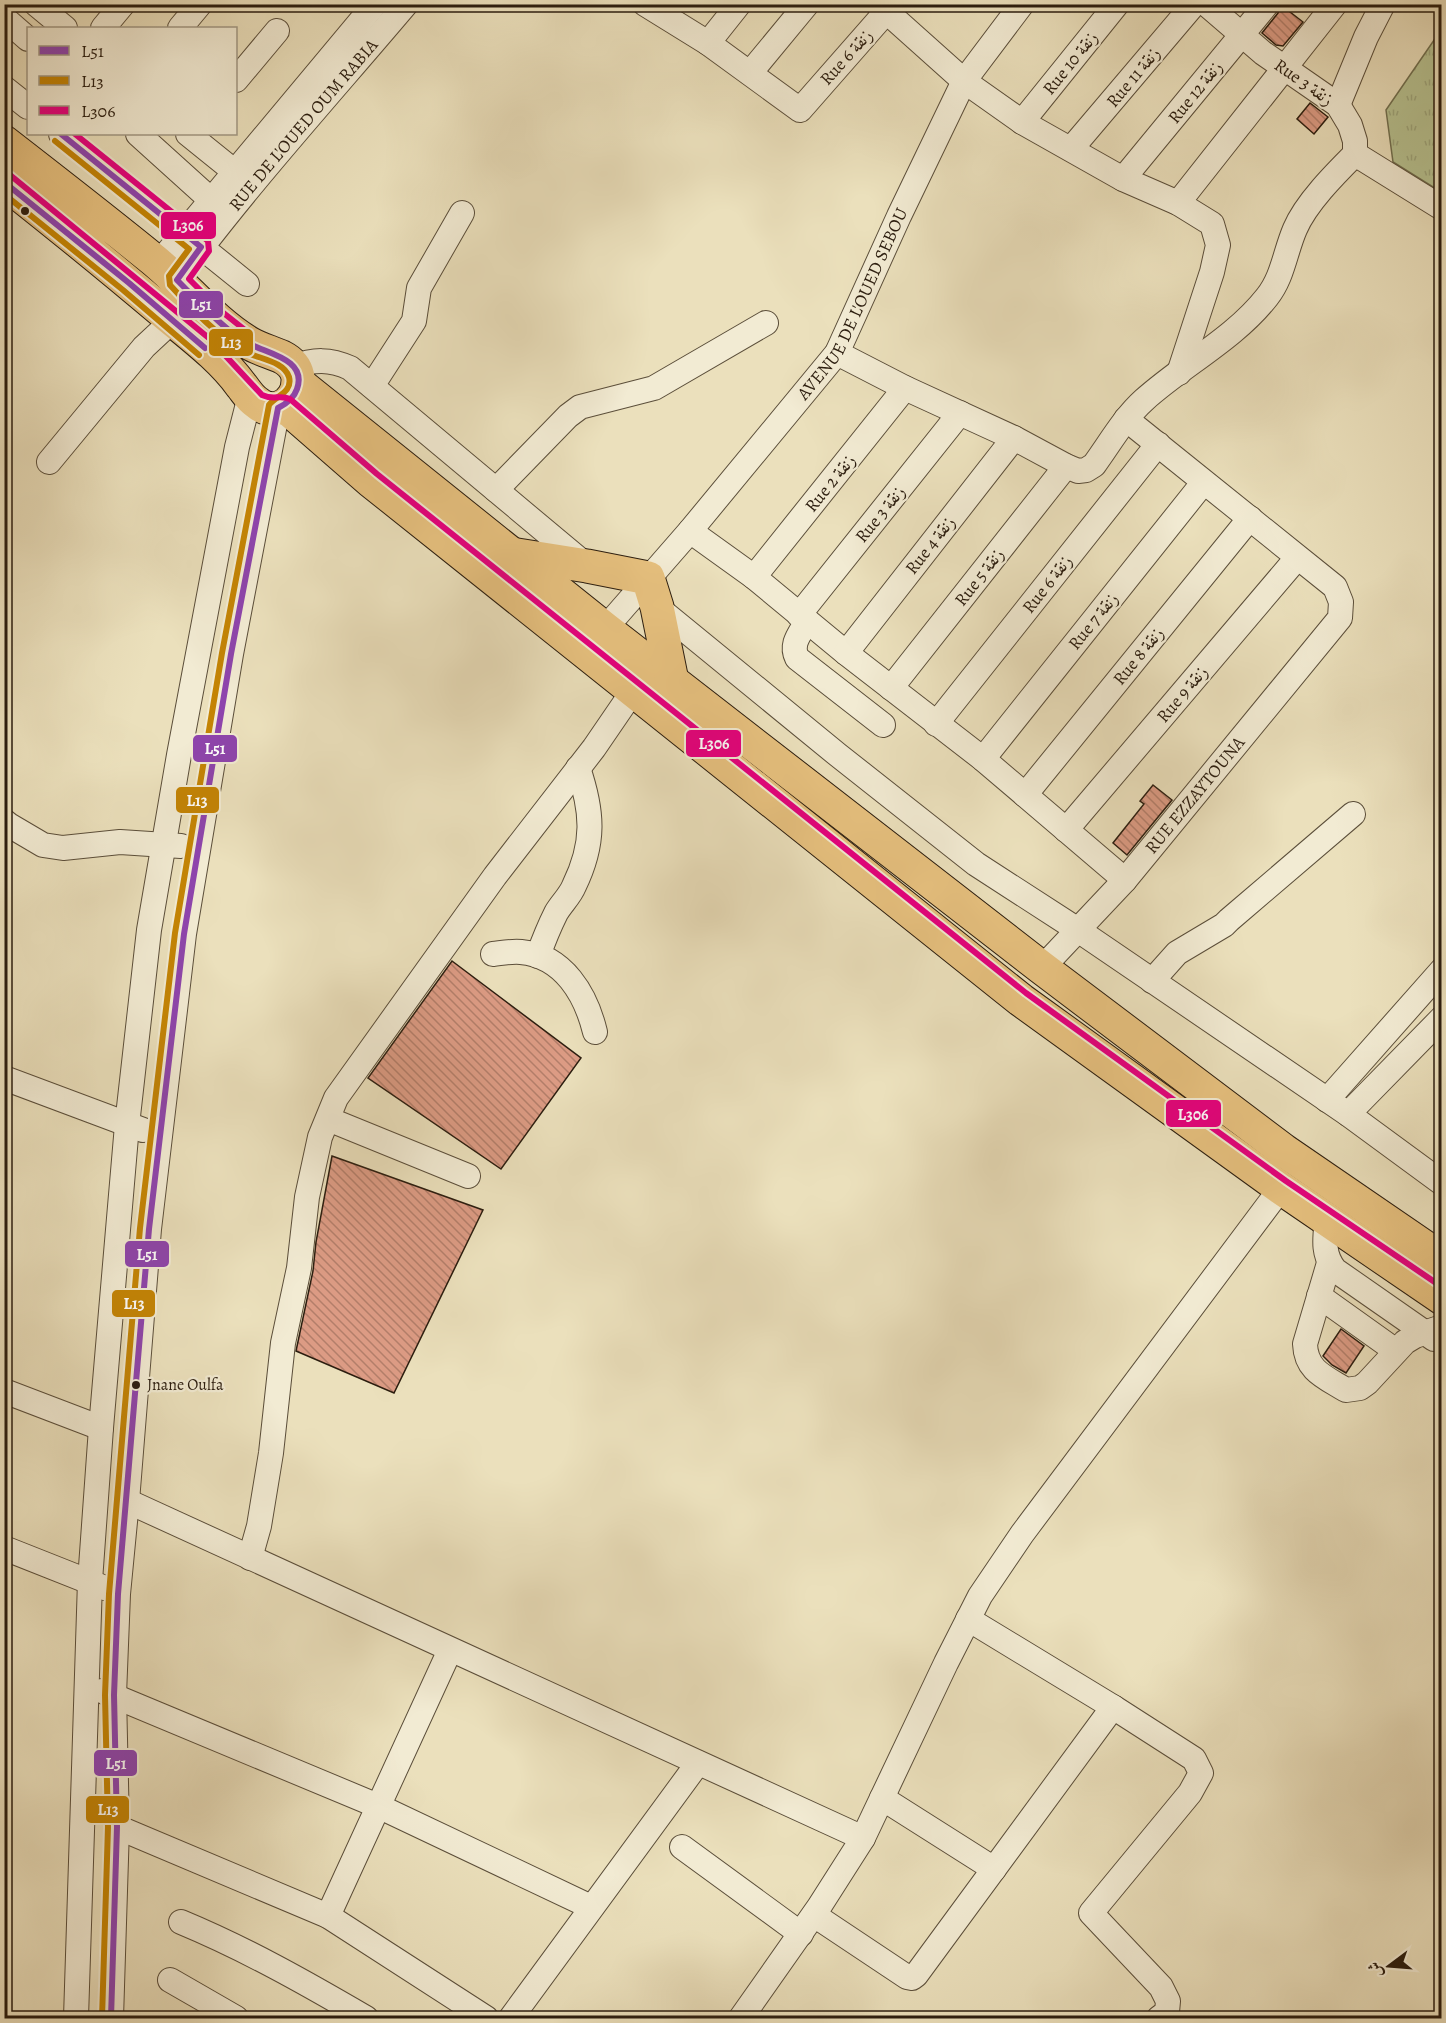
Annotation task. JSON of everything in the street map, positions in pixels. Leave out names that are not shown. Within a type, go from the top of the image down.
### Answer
[{"type":"highway","points":[[4,142],[163,267],[224,325],[250,344],[285,358],[281,392]]},
{"type":"highway","points":[[4,182],[173,320],[211,353],[238,381],[281,392],[511,554],[595,640],[633,691],[1020,1000],[1281,1188],[1442,1298]]},
{"type":"highway","points":[[129,283],[123,268],[128,257],[138,254],[163,267]]},
{"type":"highway","points":[[281,392],[371,481],[595,640],[672,681],[1042,968],[1283,1150],[1442,1259]]},
{"type":"highway","points":[[511,554],[587,566],[652,592],[672,681]]},
{"type":"street","points":[[105,27],[123,4]]},
{"type":"street","points":[[181,27],[200,4]]},
{"type":"street","name":"RUE DE L'OUED OUM RABIA","points":[[163,267],[192,240],[243,178],[375,4]]},
{"type":"street","name":"RUE DE L'OUED OUM RABIA","points":[[243,178],[406,4]]},
{"type":"street","points":[[708,43],[739,4]]},
{"type":"street","points":[[655,7],[750,73],[807,4]]},
{"type":"street","name":"AVENUE DE L'OUED SEBOU","points":[[595,640],[652,592],[690,531],[837,353],[964,81],[1022,4]]},
{"type":"street","name":"Rue 10 زنقة","points":[[1022,122],[1117,4]]},
{"type":"street","name":"Rue 11 زنقة","points":[[1071,149],[1194,4]]},
{"type":"street","name":"Rue 3 زنقة","points":[[1206,4],[1285,69],[1338,105],[1350,125],[1355,141],[1355,154]]},
{"type":"street","name":"Rue 12 زنقة","points":[[1123,179],[1267,4]]},
{"type":"street","points":[[1178,203],[1335,4]]},
{"type":"street","points":[[1338,105],[1366,37],[1383,4]]},
{"type":"street","points":[[45,7],[64,27]]},
{"type":"street","points":[[886,7],[964,81],[1022,122],[1123,179],[1178,203],[1212,224],[1218,245],[1212,272],[1179,373]]},
{"type":"street","name":"Rue 6 زنقة","points":[[750,73],[800,110],[886,7]]},
{"type":"street","points":[[4,18],[27,38]]},
{"type":"street","points":[[237,79],[277,31]]},
{"type":"street","points":[[4,88],[27,106]]},
{"type":"street","points":[[62,135],[247,284]]},
{"type":"street","points":[[139,135],[219,207]]},
{"type":"street","points":[[191,135],[243,178]]},
{"type":"street","points":[[837,353],[905,388],[1014,438],[1066,466],[1078,471],[1086,470],[1094,465],[1126,419],[1144,400],[1248,318],[1268,296],[1286,258],[1295,228],[1333,175],[1355,154],[1442,208]]},
{"type":"street","points":[[372,386],[414,321],[419,288],[462,213]]},
{"type":"street","points":[[49,462],[144,347],[173,320]]},
{"type":"street","points":[[496,490],[568,416],[580,407],[654,388],[766,323]]},
{"type":"street","points":[[76,2019],[90,1581],[128,1125],[149,930],[237,447],[307,362],[322,360],[337,362],[350,368],[587,566]]},
{"type":"street","name":"Rue 2 زنقة","points":[[754,577],[905,388]]},
{"type":"street","points":[[111,2019],[117,1827],[114,1695],[118,1594],[149,1230],[184,934],[209,782],[281,392]]},
{"type":"street","name":"Rue 3 زنقة","points":[[883,725],[797,658],[794,652],[795,641],[803,618],[960,414]]},
{"type":"street","points":[[1126,419],[1297,558]]},
{"type":"street","name":"Rue 4 زنقة","points":[[846,653],[1014,438]]},
{"type":"street","name":"Rue 6 زنقة","points":[[936,724],[1158,444]]},
{"type":"street","name":"Rue 5 زنقة","points":[[891,688],[1066,466]]},
{"type":"street","name":"Rue 7 زنقة","points":[[983,759],[1203,483]]},
{"type":"street","name":"Rue 8 زنقة","points":[[1025,795],[1250,518]]},
{"type":"street","points":[[690,531],[754,577],[846,653],[983,759],[1125,880]]},
{"type":"street","name":"RUE EZZAYTOUNA","points":[[1042,968],[1125,880],[1340,618],[1341,602],[1335,587],[1297,558]]},
{"type":"street","name":"Rue 9 زنقة","points":[[1066,830],[1297,558]]},
{"type":"street","points":[[652,592],[838,755],[976,864],[1078,930],[1348,1114],[1442,1183]]},
{"type":"street","points":[[250,1558],[259,1526],[271,1453],[283,1343],[299,1268],[307,1197],[320,1137],[336,1098],[495,876],[578,768],[633,691]]},
{"type":"street","points":[[538,956],[557,912],[574,887],[591,832],[587,793],[578,768]]},
{"type":"street","points":[[176,776],[209,782]]},
{"type":"street","points":[[1152,981],[1177,953],[1224,925],[1353,814]]},
{"type":"street","points":[[4,821],[43,845],[63,848],[120,842],[198,848]]},
{"type":"street","points":[[493,954],[522,952],[538,956],[561,968],[579,989],[592,1018],[595,1032]]},
{"type":"street","points":[[1327,1100],[1442,970]]},
{"type":"street","points":[[1348,1114],[1442,1018]]},
{"type":"street","points":[[4,1078],[160,1135]]},
{"type":"street","points":[[328,1119],[468,1176]]},
{"type":"street","points":[[741,2019],[863,1838],[980,1596],[1022,1533],[1281,1188]]},
{"type":"street","points":[[1327,1219],[1325,1250],[1329,1263],[1335,1270],[1436,1334]]},
{"type":"street","points":[[1329,1263],[1305,1344],[1308,1360],[1314,1369],[1346,1390],[1353,1390],[1367,1383],[1405,1342],[1436,1334]]},
{"type":"street","points":[[1320,1296],[1396,1351]]},
{"type":"street","points":[[4,1391],[101,1428]]},
{"type":"street","points":[[127,1502],[863,1838]]},
{"type":"street","points":[[4,1548],[118,1594]]},
{"type":"street","points":[[968,1619],[1194,1759],[1201,1773],[1190,1792],[1091,1913],[1161,1987],[1168,2001],[1167,2012],[1159,2019]]},
{"type":"street","points":[[328,1916],[450,1650]]},
{"type":"street","points":[[87,1686],[114,1695],[378,1806],[591,1907]]},
{"type":"street","points":[[682,1847],[807,1924],[912,1978],[1113,1707]]},
{"type":"street","points":[[511,2019],[698,1763]]},
{"type":"street","points":[[882,1798],[994,1869]]},
{"type":"street","points":[[117,1827],[328,1916],[486,2019]]},
{"type":"street","points":[[182,1922],[222,1939],[366,2019]]},
{"type":"street","points":[[170,1980],[236,2019]]},
{"type":"green space","points":[[1441,30],[1441,192],[1393,162],[1386,110]]},
{"type":"building","points":[[1281,5],[1303,22],[1283,46],[1276,45],[1262,33],[1278,13]]},
{"type":"building","points":[[1310,103],[1328,117],[1314,134],[1297,119]]},
{"type":"building","points":[[1153,785],[1172,800],[1127,855],[1113,843],[1144,804],[1140,801]]},
{"type":"building","points":[[452,961],[581,1058],[501,1169],[368,1078]]},
{"type":"building","points":[[332,1156],[483,1210],[394,1393],[296,1351],[313,1271]]},
{"type":"building","points":[[1341,1329],[1364,1346],[1346,1373],[1332,1365],[1323,1356]]},
{"type":"transit line","name":"L51","points":[[62,135],[201,247],[177,280],[230,331],[251,344],[286,360],[297,372],[299,379],[294,395],[278,408],[231,654],[184,934],[149,1229],[118,1594],[114,1695],[117,1827],[111,2018]]},
{"type":"transit line","name":"L306","points":[[76,135],[208,241],[209,251],[189,279],[221,311],[245,330]]},
{"type":"transit line","name":"L13","points":[[55,141],[189,249],[169,276],[170,285],[215,330],[235,346],[282,367],[290,382],[286,391],[269,405],[222,653],[175,933],[140,1228],[109,1594],[105,1695],[108,1827],[102,2018]]},
{"type":"transit line","name":"L306","points":[[10,175],[210,339],[262,395],[290,399],[377,474],[1026,993],[1286,1181],[1442,1287]]},
{"type":"transit line","name":"L51","points":[[4,182],[205,348]]},
{"type":"transit line","name":"L13","points":[[4,194],[199,355]]},
{"type":"place","name":"Jnane Oulfa","points":[[136,1385]]}]
